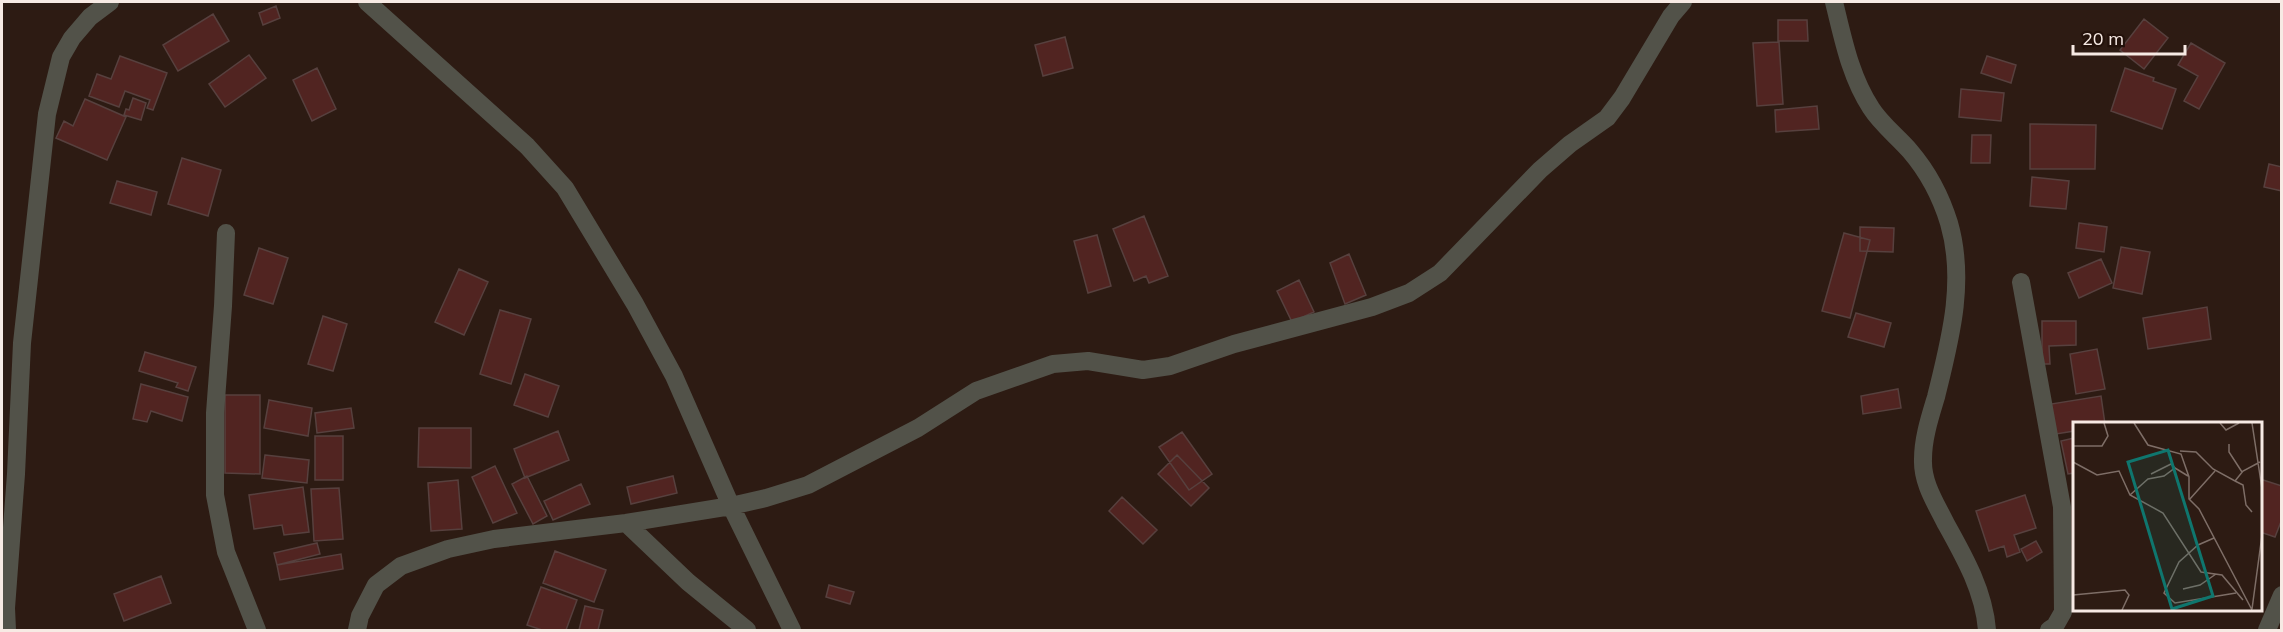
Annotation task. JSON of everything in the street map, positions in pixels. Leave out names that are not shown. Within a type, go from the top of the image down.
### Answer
[{"type":"street","points":[[7,630],[6,608],[16,474],[22,343],[47,114],[61,57],[72,38],[90,16],[110,2]]},
{"type":"street","points":[[367,2],[518,138],[565,188],[674,376],[731,506],[792,630]]},
{"type":"street","points":[[357,630],[360,616],[376,585],[401,566],[448,549],[494,539],[626,523],[731,506],[808,485],[918,428],[976,391],[1043,367],[1088,361],[1143,370],[1170,366],[1234,344],[1372,307],[1409,293],[1440,273],[1540,170],[1570,144],[1607,118],[1622,98],[1671,16],[1683,2]]},
{"type":"street","points":[[1834,2],[1855,79],[1872,110],[1911,152],[1934,184],[1949,223],[1955,262],[1956,302],[1952,337],[1926,433],[1923,459],[1925,481],[1971,571],[1986,612],[1987,630]]},
{"type":"street","points":[[226,233],[215,413],[215,495],[226,552],[257,630]]},
{"type":"street","points":[[2021,282],[2062,507],[2063,612],[2055,626],[2049,630]]},
{"type":"street","points":[[626,523],[688,582],[747,630]]},
{"type":"street","points":[[2267,630],[2282,595]]},
{"type":"building","points":[[276,6],[280,18],[263,25],[259,13]]},
{"type":"building","points":[[213,14],[229,41],[178,71],[163,45]]},
{"type":"building","points":[[2144,19],[2168,38],[2144,69],[2120,50]]},
{"type":"building","points":[[1778,20],[1807,20],[1808,41],[1778,41]]},
{"type":"building","points":[[1065,37],[1073,68],[1043,76],[1035,45]]},
{"type":"building","points":[[1779,42],[1783,104],[1757,106],[1753,43]]},
{"type":"building","points":[[2191,43],[2225,63],[2199,109],[2184,101],[2198,76],[2178,65]]},
{"type":"building","points":[[249,55],[266,78],[225,107],[209,84]]},
{"type":"building","points":[[120,56],[167,73],[153,110],[147,108],[150,100],[125,91],[119,107],[89,96],[97,74],[111,79]]},
{"type":"building","points":[[1987,56],[2016,65],[2011,83],[1981,73]]},
{"type":"building","points":[[317,68],[336,109],[312,121],[293,80]]},
{"type":"building","points":[[2125,68],[2176,89],[2162,129],[2111,111]]},
{"type":"building","points":[[1961,89],[2004,93],[2001,121],[1959,117]]},
{"type":"building","points":[[133,98],[146,103],[141,120],[124,115],[126,109],[129,110]]},
{"type":"building","points":[[85,99],[126,117],[107,160],[56,138],[64,121],[73,126]]},
{"type":"building","points":[[1817,106],[1819,129],[1776,132],[1775,110]]},
{"type":"building","points":[[2030,124],[2096,125],[2095,169],[2030,169]]},
{"type":"building","points":[[1972,135],[1991,135],[1990,163],[1971,163]]},
{"type":"building","points":[[182,158],[221,170],[208,216],[168,204]]},
{"type":"building","points":[[2269,164],[2282,167],[2282,191],[2264,187]]},
{"type":"building","points":[[2032,177],[2069,181],[2066,209],[2030,206]]},
{"type":"building","points":[[117,181],[157,192],[151,215],[110,203]]},
{"type":"building","points":[[1144,216],[1168,276],[1149,283],[1146,276],[1134,281],[1113,229]]},
{"type":"building","points":[[2079,223],[2107,227],[2104,252],[2076,248]]},
{"type":"building","points":[[1860,227],[1894,228],[1893,252],[1860,251]]},
{"type":"building","points":[[1844,233],[1870,240],[1850,318],[1822,311]]},
{"type":"building","points":[[1097,235],[1111,286],[1088,293],[1074,241]]},
{"type":"building","points":[[2121,247],[2150,252],[2142,294],[2113,288]]},
{"type":"building","points":[[259,248],[288,258],[273,304],[244,295]]},
{"type":"building","points":[[1349,254],[1366,295],[1345,304],[1330,263]]},
{"type":"building","points":[[2101,259],[2112,283],[2079,298],[2068,273]]},
{"type":"building","points":[[459,269],[488,282],[464,335],[435,322]]},
{"type":"building","points":[[1299,280],[1314,312],[1292,322],[1277,291]]},
{"type":"building","points":[[2207,307],[2211,339],[2148,349],[2143,318]]},
{"type":"building","points":[[500,310],[531,319],[511,384],[480,374]]},
{"type":"building","points":[[1856,313],[1891,323],[1884,347],[1848,337]]},
{"type":"building","points":[[323,316],[347,324],[333,371],[308,364]]},
{"type":"building","points":[[2042,321],[2076,321],[2076,345],[2049,346],[2050,364],[2042,364]]},
{"type":"building","points":[[2097,349],[2105,389],[2076,394],[2070,354]]},
{"type":"building","points":[[145,352],[196,367],[188,391],[176,387],[178,383],[139,371]]},
{"type":"building","points":[[525,374],[559,386],[548,417],[514,405]]},
{"type":"building","points":[[141,384],[188,397],[182,421],[151,411],[147,422],[133,419]]},
{"type":"building","points":[[1898,389],[1901,408],[1863,414],[1861,396]]},
{"type":"building","points":[[225,395],[260,395],[260,474],[225,473]]},
{"type":"building","points":[[2101,396],[2105,422],[2073,422],[2073,431],[2056,434],[2051,404]]},
{"type":"building","points":[[269,400],[312,408],[308,436],[264,428]]},
{"type":"building","points":[[351,408],[354,428],[317,433],[315,413]]},
{"type":"building","points":[[419,428],[471,428],[471,468],[418,467]]},
{"type":"building","points":[[558,431],[569,460],[525,478],[514,449]]},
{"type":"building","points":[[1182,432],[1212,474],[1189,490],[1159,447]]},
{"type":"building","points":[[315,436],[343,436],[343,480],[315,480]]},
{"type":"building","points":[[2073,438],[2073,473],[2068,474],[2061,441]]},
{"type":"building","points":[[265,455],[309,460],[307,483],[262,478]]},
{"type":"building","points":[[1177,455],[1209,488],[1191,506],[1158,474]]},
{"type":"building","points":[[495,466],[517,513],[493,523],[472,477]]},
{"type":"building","points":[[527,476],[547,516],[533,524],[512,484]]},
{"type":"building","points":[[673,476],[677,493],[631,504],[627,487]]},
{"type":"building","points":[[458,480],[462,529],[431,531],[428,483]]},
{"type":"building","points":[[2262,480],[2282,486],[2282,519],[2275,537],[2262,533]]},
{"type":"building","points":[[581,484],[590,504],[553,520],[544,501]]},
{"type":"building","points":[[303,487],[309,532],[284,535],[282,525],[254,529],[249,495]]},
{"type":"building","points":[[339,488],[343,539],[314,541],[311,489]]},
{"type":"building","points":[[2025,495],[2036,528],[2014,535],[2020,552],[2007,557],[2004,546],[1989,551],[1976,511]]},
{"type":"building","points":[[1122,497],[1157,530],[1143,544],[1109,511]]},
{"type":"building","points":[[2036,541],[2042,552],[2027,561],[2021,549]]},
{"type":"building","points":[[317,543],[320,554],[277,565],[274,553]]},
{"type":"building","points":[[555,551],[606,570],[594,602],[543,583]]},
{"type":"building","points":[[341,554],[343,569],[280,580],[277,565]]},
{"type":"building","points":[[161,576],[171,603],[124,621],[114,594]]},
{"type":"building","points":[[829,585],[854,592],[850,604],[826,597]]},
{"type":"building","points":[[541,587],[577,600],[566,630],[542,630],[527,625]]},
{"type":"building","points":[[585,606],[603,610],[598,630],[579,630]]}]
